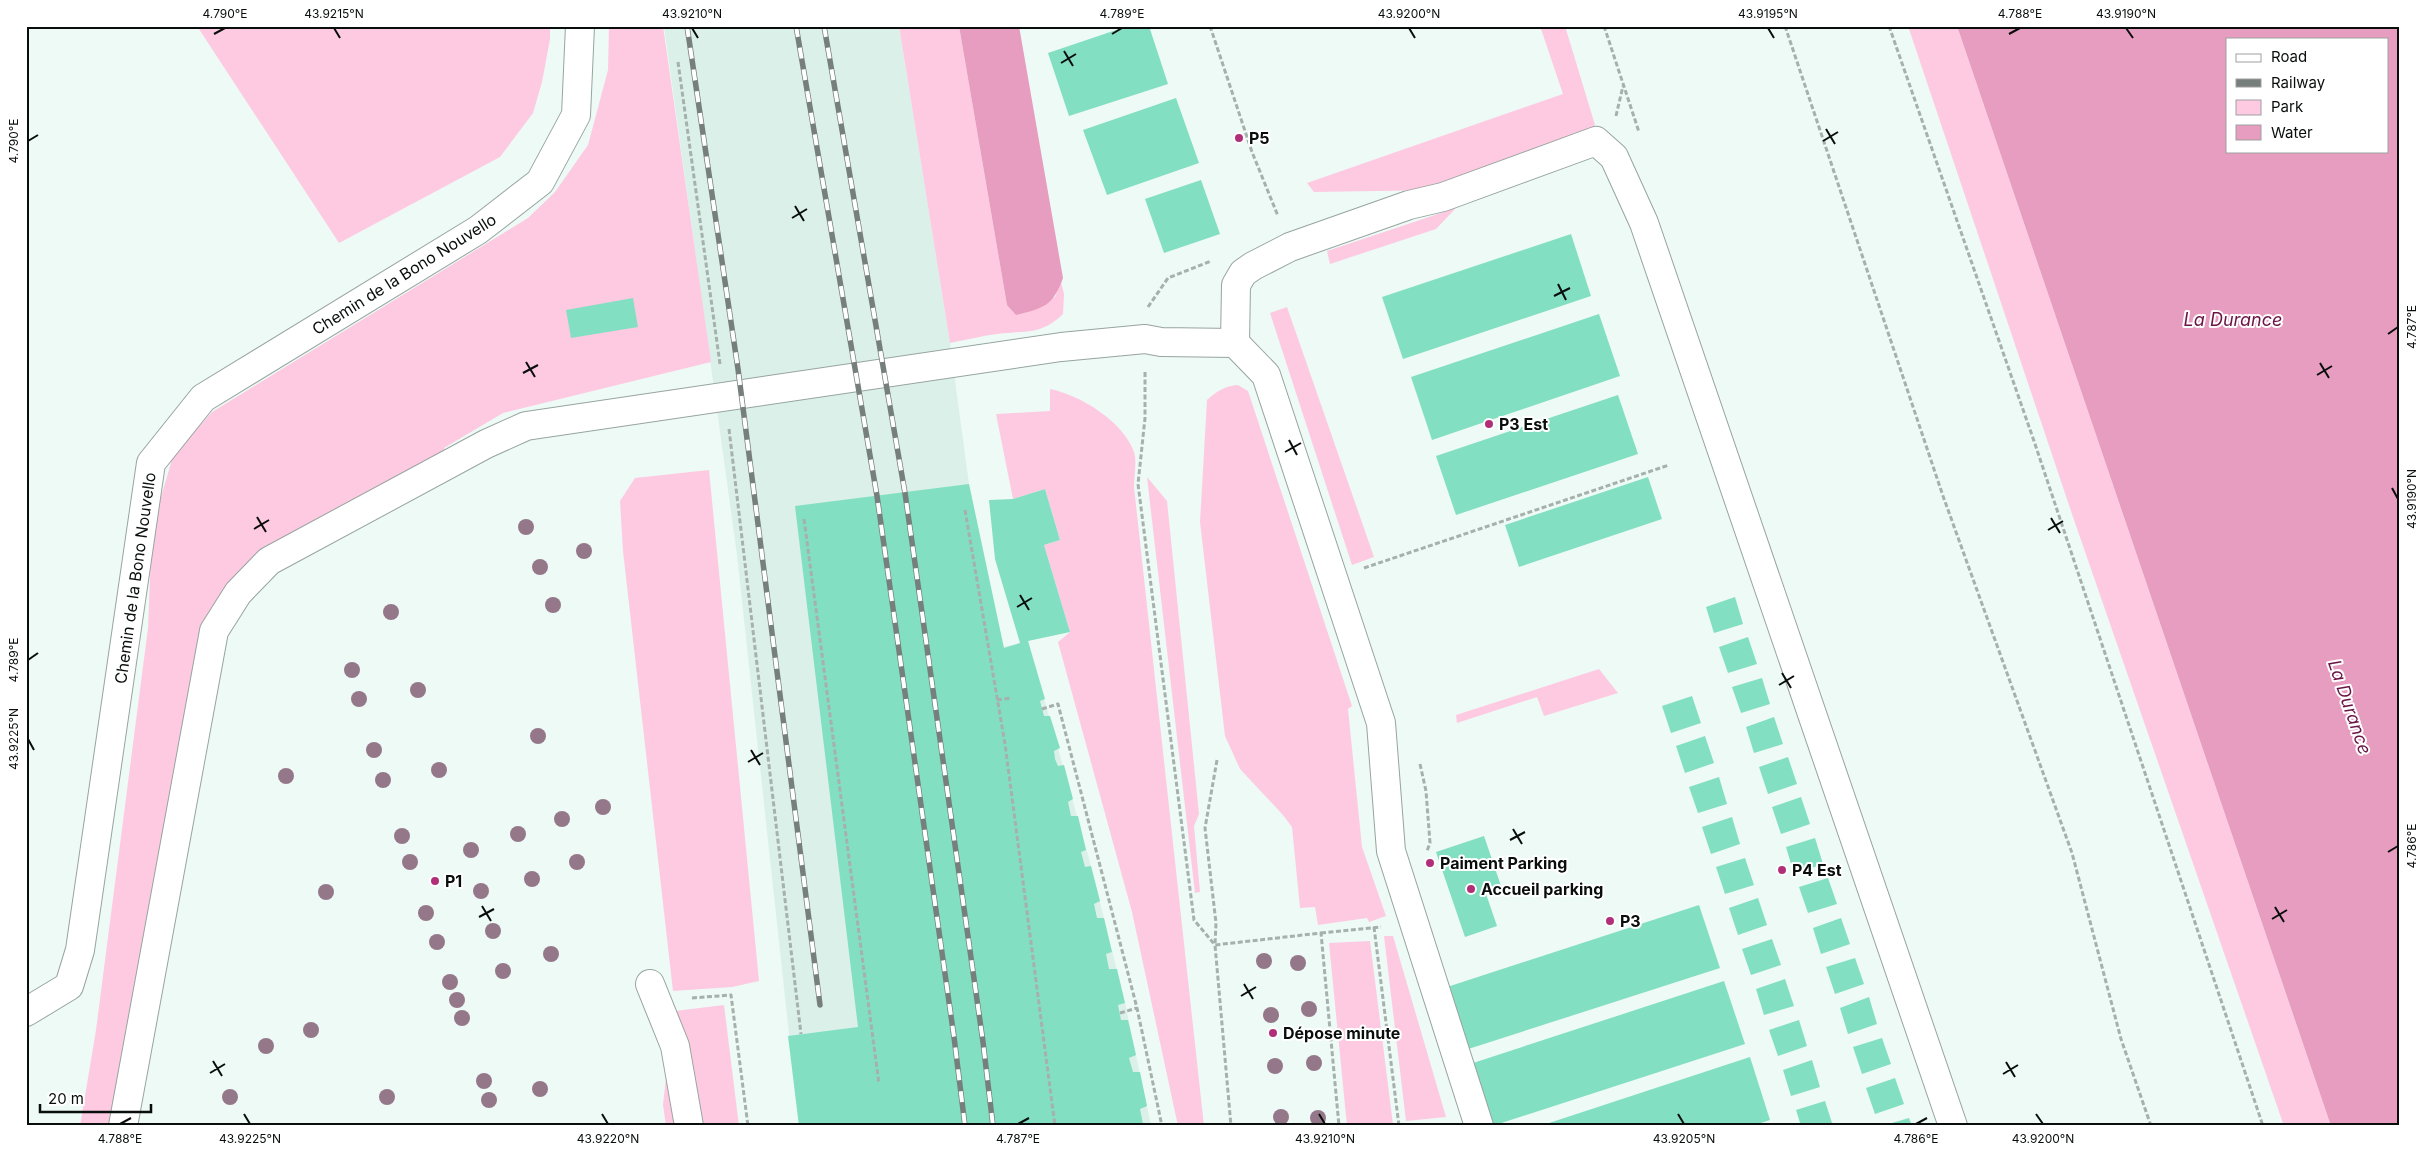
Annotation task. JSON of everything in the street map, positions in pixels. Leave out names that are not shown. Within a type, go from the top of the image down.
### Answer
[{"type":"street","name":"Chemin de la Bono Nouvello","points":[[26,1012],[69,986],[80,950],[151,463],[204,398],[478,230],[540,182],[576,115],[580,26]]},
{"type":"street","points":[[1478,1126],[1391,851],[1381,723],[1266,375],[1236,343],[1236,284],[1243,273],[1290,247],[1409,205],[1443,197],[1596,140],[1614,156],[1644,223],[1953,1126]]},
{"type":"street","points":[[123,1126],[214,631],[238,593],[269,561],[486,444],[526,426],[1062,347],[1144,339],[1161,342],[1236,343]]},
{"type":"street","points":[[650,984],[675,1046],[689,1126]]},
{"type":"path","points":[[1210,26],[1252,152],[1279,219]]},
{"type":"path","points":[[1604,26],[1638,129]]},
{"type":"path","points":[[1785,26],[1944,496],[2072,854],[2121,1039],[2151,1126]]},
{"type":"path","points":[[1889,26],[2034,442],[2263,1126]]},
{"type":"path","points":[[678,62],[720,368]]},
{"type":"path","points":[[1215,945],[1194,920],[1138,484],[1145,418],[1144,311],[1168,278],[1219,258]]},
{"type":"path","points":[[729,427],[801,1034]]},
{"type":"path","points":[[1355,571],[1669,465]]},
{"type":"path","points":[[965,510],[997,700],[1055,1126]]},
{"type":"path","points":[[804,519],[879,1084]]},
{"type":"path","points":[[997,700],[1011,698]]},
{"type":"path","points":[[1042,709],[1058,704],[1137,1008],[1162,1126]]},
{"type":"path","points":[[1217,760],[1205,828],[1216,923],[1215,945],[1231,1126]]},
{"type":"path","points":[[1215,945],[1374,928],[1399,1126]]},
{"type":"path","points":[[1321,933],[1339,1126]]},
{"type":"path","points":[[698,997],[731,995],[748,1126]]},
{"type":"path","points":[[1120,1013],[1137,1008]]},
{"type":"shaded area","points":[[664,26],[899,26],[950,343],[969,484],[1003,647],[1028,641],[1091,866],[1125,1003],[1151,1126],[799,1126],[737,555]]},
{"type":"green space","points":[[197,26],[550,26],[550,39],[542,82],[533,113],[500,157],[339,243]]},
{"type":"green space","points":[[609,26],[663,26],[711,362],[503,413],[444,448],[446,453],[218,604],[145,939],[110,1126],[80,1126],[96,1030],[148,628],[152,528],[173,456],[212,412],[528,218],[555,192],[588,145],[608,70]]},
{"type":"green space","points":[[899,26],[959,26],[1007,305],[1055,297],[1061,282],[1064,294],[1063,314],[1047,326],[1032,331],[991,335],[950,343]]},
{"type":"green space","points":[[1540,26],[1565,26],[1595,125],[1578,139],[1440,190],[1314,192],[1307,183],[1563,94]]},
{"type":"green space","points":[[1908,26],[1957,26],[2331,1126],[2284,1126],[2073,517]]},
{"type":"green space","points":[[1456,208],[1436,229],[1330,264],[1327,251]]},
{"type":"green space","points":[[1287,307],[1374,557],[1352,565],[1270,313]]},
{"type":"green space","points":[[1238,385],[1248,391],[1352,706],[1348,709],[1362,847],[1386,916],[1369,922],[1367,918],[1318,925],[1315,907],[1300,908],[1292,827],[1240,769],[1225,736],[1200,522],[1207,400],[1221,390]]},
{"type":"green space","points":[[1050,389],[1074,397],[1099,411],[1120,430],[1135,456],[1134,487],[1204,1126],[1178,1126],[1132,912],[1058,642],[1070,632],[1044,545],[1060,540],[1045,489],[1013,499],[996,414],[1050,411]]},
{"type":"green space","points":[[709,470],[759,981],[732,987],[673,991],[623,551],[620,501],[635,478]]},
{"type":"green space","points":[[1147,477],[1167,501],[1199,814],[1194,826],[1200,892],[1195,893]]},
{"type":"green space","points":[[1599,669],[1618,693],[1544,716],[1537,697],[1457,723],[1456,715]]},
{"type":"green space","points":[[1384,936],[1393,936],[1446,1117],[1406,1121]]},
{"type":"green space","points":[[1370,941],[1393,1125],[1347,1126],[1329,943]]},
{"type":"green space","points":[[724,1005],[739,1126],[697,1126],[675,1011]]},
{"type":"green space","points":[[668,1059],[680,1126],[666,1126],[663,1105]]},
{"type":"water","points":[[959,26],[1019,26],[1063,278],[1055,295],[1041,308],[1016,315],[1007,305]]},
{"type":"water","name":"La Durance","points":[[1957,26],[2400,26],[2400,1126],[2331,1126]]},
{"type":"building","points":[[1128,26],[1149,26],[1168,84],[1069,116],[1048,53]]},
{"type":"building","points":[[1176,98],[1199,163],[1107,195],[1083,130]]},
{"type":"building","points":[[1201,180],[1220,234],[1164,253],[1145,199]]},
{"type":"building","points":[[1571,234],[1591,296],[1403,359],[1382,297]]},
{"type":"building","points":[[633,298],[638,327],[571,338],[566,310]]},
{"type":"building","points":[[1599,314],[1620,376],[1432,440],[1411,377]]},
{"type":"building","points":[[1618,395],[1638,454],[1456,515],[1436,456]]},
{"type":"building","points":[[1648,477],[1662,519],[1519,567],[1505,525]]},
{"type":"building","points":[[969,484],[1004,648],[1020,643],[995,559],[989,500],[1013,499],[1045,489],[1060,540],[1044,545],[1070,632],[1028,641],[1045,699],[1040,701],[1044,716],[1050,716],[1060,748],[1054,751],[1055,759],[1058,766],[1064,765],[1073,799],[1068,802],[1071,816],[1078,816],[1086,850],[1081,852],[1085,867],[1091,866],[1100,901],[1094,904],[1097,918],[1104,918],[1112,952],[1106,954],[1109,969],[1117,969],[1125,1003],[1118,1005],[1121,1020],[1128,1020],[1136,1055],[1129,1058],[1133,1072],[1140,1072],[1147,1106],[1140,1109],[1143,1124],[1151,1124],[1151,1126],[799,1126],[788,1036],[858,1027],[795,506]]},
{"type":"building","points":[[1735,597],[1743,624],[1714,633],[1706,607]]},
{"type":"building","points":[[1748,637],[1757,664],[1728,673],[1719,647]]},
{"type":"building","points":[[1762,678],[1770,704],[1741,713],[1732,687]]},
{"type":"building","points":[[1692,696],[1701,723],[1671,733],[1662,706]]},
{"type":"building","points":[[1774,717],[1783,744],[1754,753],[1746,727]]},
{"type":"building","points":[[1705,736],[1714,763],[1685,773],[1676,746]]},
{"type":"building","points":[[1788,757],[1797,784],[1768,794],[1759,767]]},
{"type":"building","points":[[1719,777],[1727,804],[1698,813],[1689,787]]},
{"type":"building","points":[[1801,797],[1810,824],[1781,834],[1772,807]]},
{"type":"building","points":[[1732,817],[1740,844],[1711,854],[1702,827]]},
{"type":"building","name":"Accueil parking","points":[[1484,836],[1501,886],[1485,891],[1497,926],[1465,937],[1436,852]]},
{"type":"building","points":[[1815,838],[1823,864],[1794,874],[1786,847]]},
{"type":"building","points":[[1745,858],[1754,885],[1725,894],[1716,867]]},
{"type":"building","points":[[1828,878],[1837,904],[1808,913],[1799,887]]},
{"type":"building","points":[[1758,898],[1767,925],[1738,935],[1729,908]]},
{"type":"building","points":[[1699,905],[1720,968],[1462,1051],[1441,989]]},
{"type":"building","points":[[1841,918],[1850,944],[1821,954],[1813,928]]},
{"type":"building","points":[[1772,939],[1781,965],[1751,975],[1742,949]]},
{"type":"building","points":[[1855,958],[1864,984],[1835,994],[1826,967]]},
{"type":"building","points":[[1785,979],[1794,1006],[1764,1015],[1756,989]]},
{"type":"building","points":[[1724,981],[1745,1044],[1492,1126],[1467,1065]]},
{"type":"building","points":[[1869,997],[1877,1024],[1848,1034],[1840,1008]]},
{"type":"building","points":[[1799,1020],[1807,1046],[1778,1056],[1769,1030]]},
{"type":"building","points":[[1882,1038],[1891,1064],[1862,1074],[1853,1047]]},
{"type":"building","points":[[1750,1057],[1770,1120],[1752,1126],[1540,1126]]},
{"type":"building","points":[[1812,1060],[1820,1087],[1791,1096],[1783,1070]]},
{"type":"building","points":[[1895,1078],[1904,1104],[1875,1114],[1866,1088]]},
{"type":"building","points":[[1825,1101],[1833,1126],[1801,1126],[1796,1110]]},
{"type":"building","points":[[1909,1118],[1912,1126],[1885,1126],[1885,1125]]},
{"type":"railway","points":[[687,26],[738,369],[820,1005]]},
{"type":"railway","points":[[796,26],[877,496],[965,1126]]},
{"type":"railway","points":[[824,26],[905,493],[983,1042],[993,1126]]},
{"type":"place","name":"P5","points":[[1239,138]]},
{"type":"place","name":"P3 Est","points":[[1489,424]]},
{"type":"place","name":"Paiment Parking","points":[[1430,863]]},
{"type":"place","name":"P4 Est","points":[[1782,870]]},
{"type":"place","name":"P1","points":[[435,881]]},
{"type":"place","name":"Accueil parking","points":[[1471,889]]},
{"type":"place","name":"P3","points":[[1610,921]]},
{"type":"place","name":"Dépose minute","points":[[1273,1033]]}]
